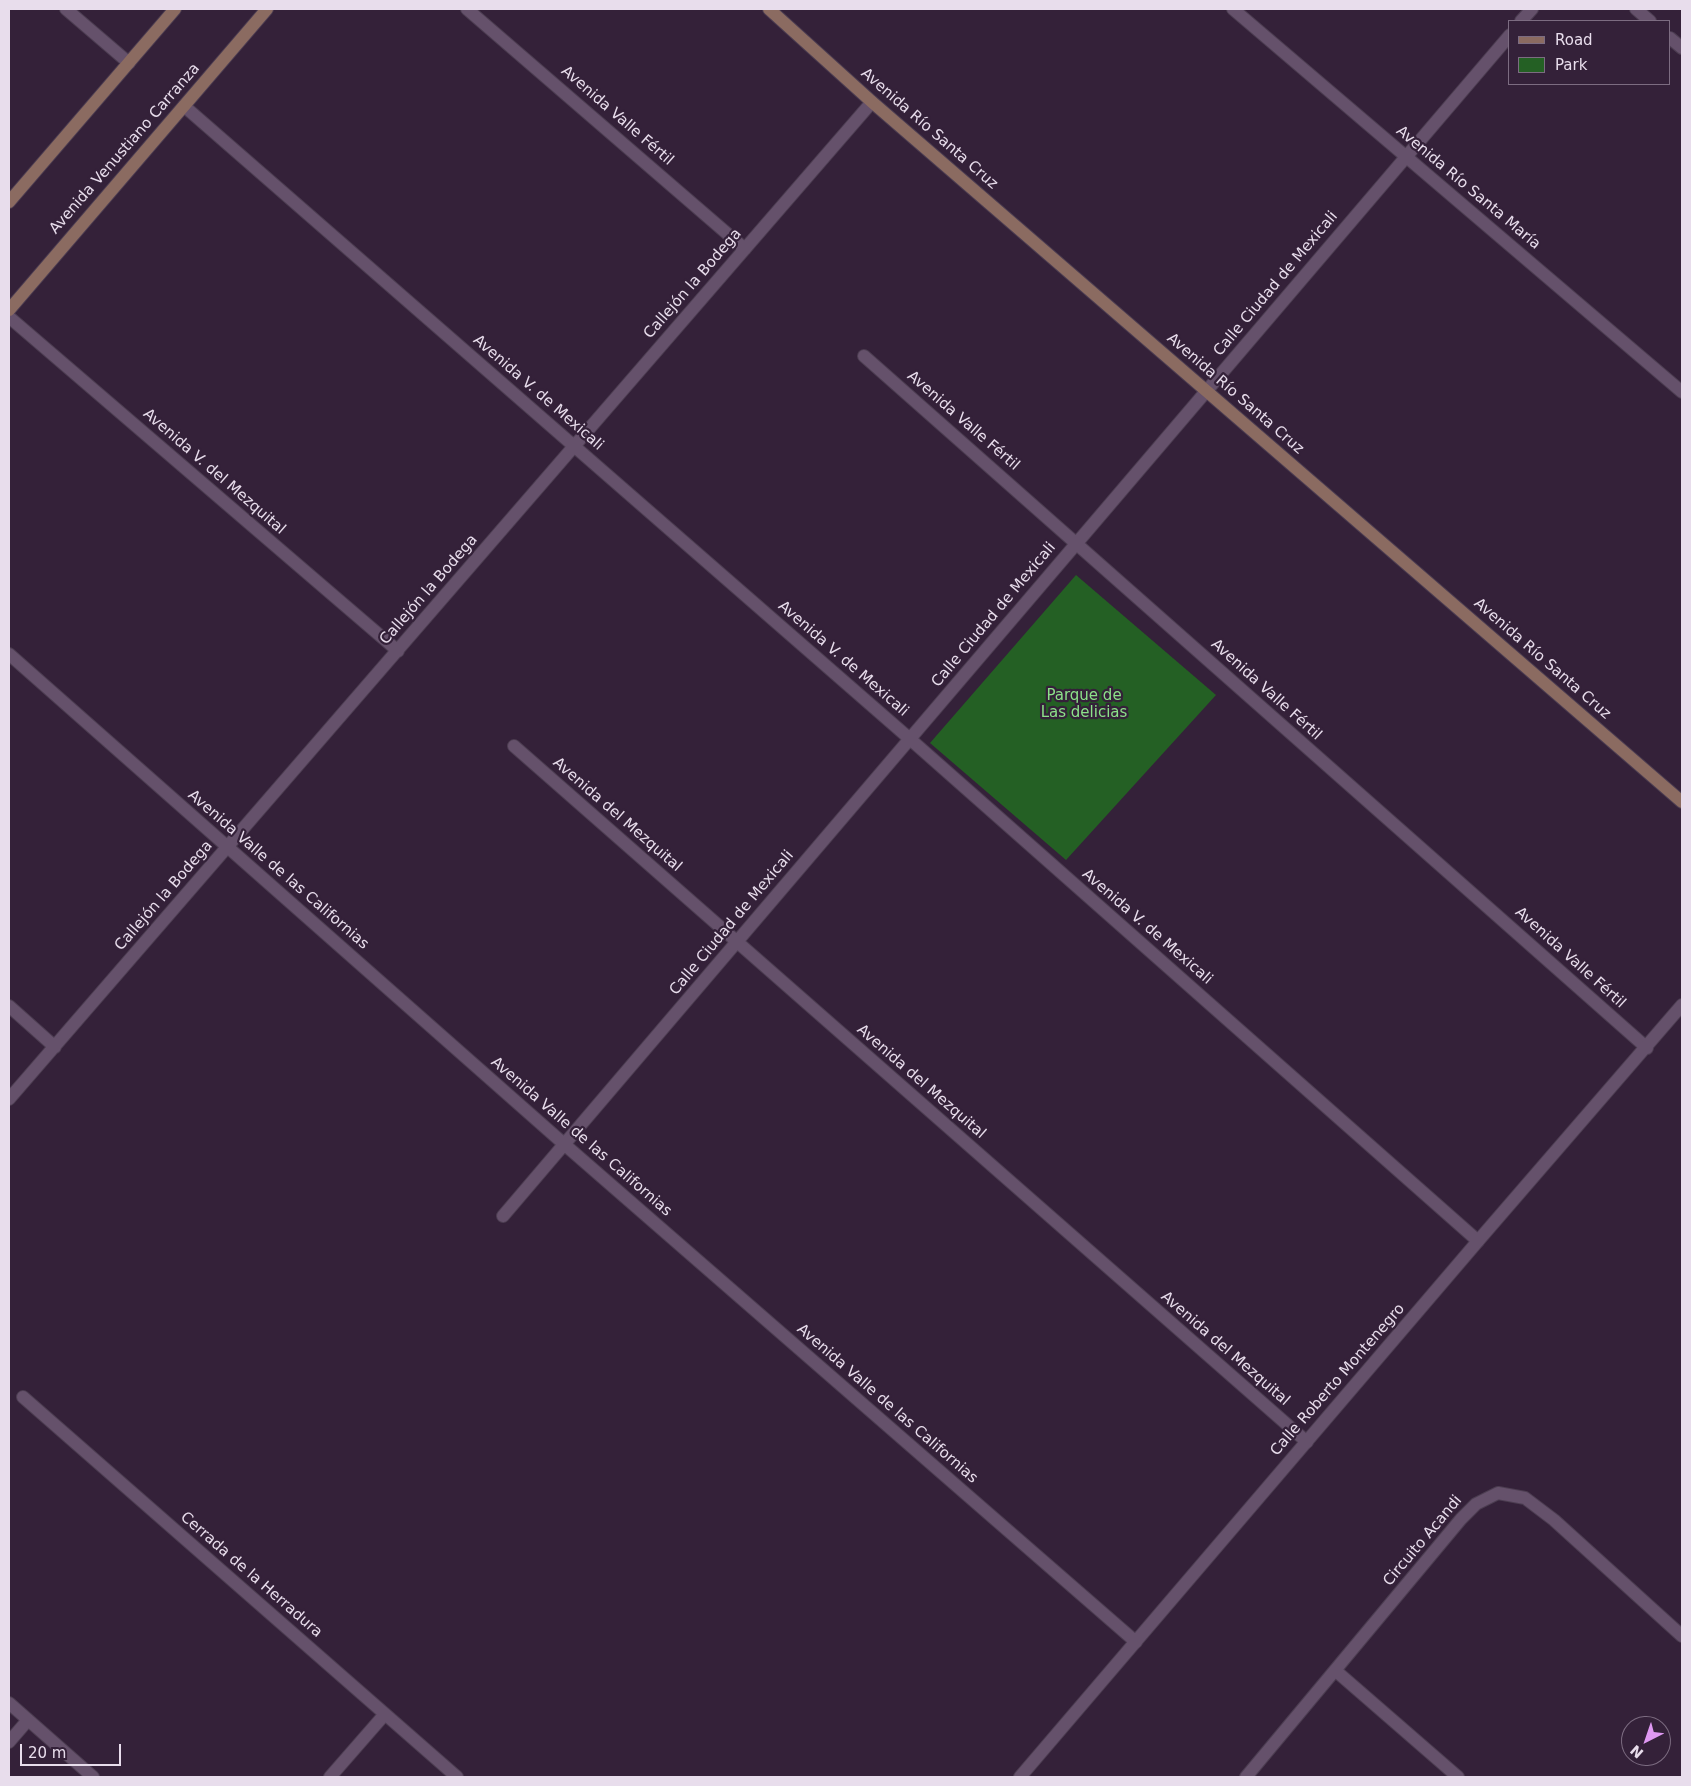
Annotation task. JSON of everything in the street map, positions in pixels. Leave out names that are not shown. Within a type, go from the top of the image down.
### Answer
[{"type":"main road","points":[[9,202],[175,9]]},
{"type":"main road","name":"Avenida Venustiano Carranza","points":[[9,310],[267,9]]},
{"type":"main road","name":"Avenida Río Santa Cruz","points":[[769,9],[872,102],[1682,802]]},
{"type":"street","points":[[66,9],[129,63]]},
{"type":"street","name":"Avenida Valle Fértil","points":[[467,9],[745,249]]},
{"type":"street","name":"Avenida Río Santa María","points":[[1233,9],[1682,392]]},
{"type":"street","points":[[1522,20],[1532,9]]},
{"type":"street","points":[[1636,9],[1649,20]]},
{"type":"street","name":"Calle Ciudad de Mexicali","points":[[503,1216],[1508,37]]},
{"type":"street","points":[[1671,39],[1682,48]]},
{"type":"street","name":"Callejón la Bodega","points":[[9,1099],[872,102]]},
{"type":"street","name":"Avenida V. de Mexicali","points":[[184,106],[910,739],[1478,1241]]},
{"type":"street","name":"Avenida V. del Mezquital","points":[[9,317],[398,651]]},
{"type":"street","name":"Avenida Valle Fértil","points":[[864,356],[1647,1048]]},
{"type":"street","name":"Avenida Valle de las Californias","points":[[9,654],[564,1144],[1136,1642]]},
{"type":"street","name":"Avenida del Mezquital","points":[[514,746],[1306,1442]]},
{"type":"street","name":"Calle Roberto Montenegro","points":[[1020,1777],[1682,1005]]},
{"type":"street","points":[[9,1006],[56,1046]]},
{"type":"street","name":"Cerrada de la Herradura","points":[[23,1397],[457,1777]]},
{"type":"street","name":"Circuito Acandi","points":[[1246,1777],[1461,1519],[1476,1504],[1498,1493],[1525,1498],[1554,1520],[1682,1636]]},
{"type":"street","points":[[1336,1671],[1458,1777]]},
{"type":"street","points":[[9,1704],[93,1777]]},
{"type":"street","points":[[330,1777],[385,1714]]},
{"type":"street","points":[[9,1742],[28,1720]]},
{"type":"green space","name":"Parque de Las delicias","points":[[1076,575],[1216,695],[1066,860],[930,743]]}]
